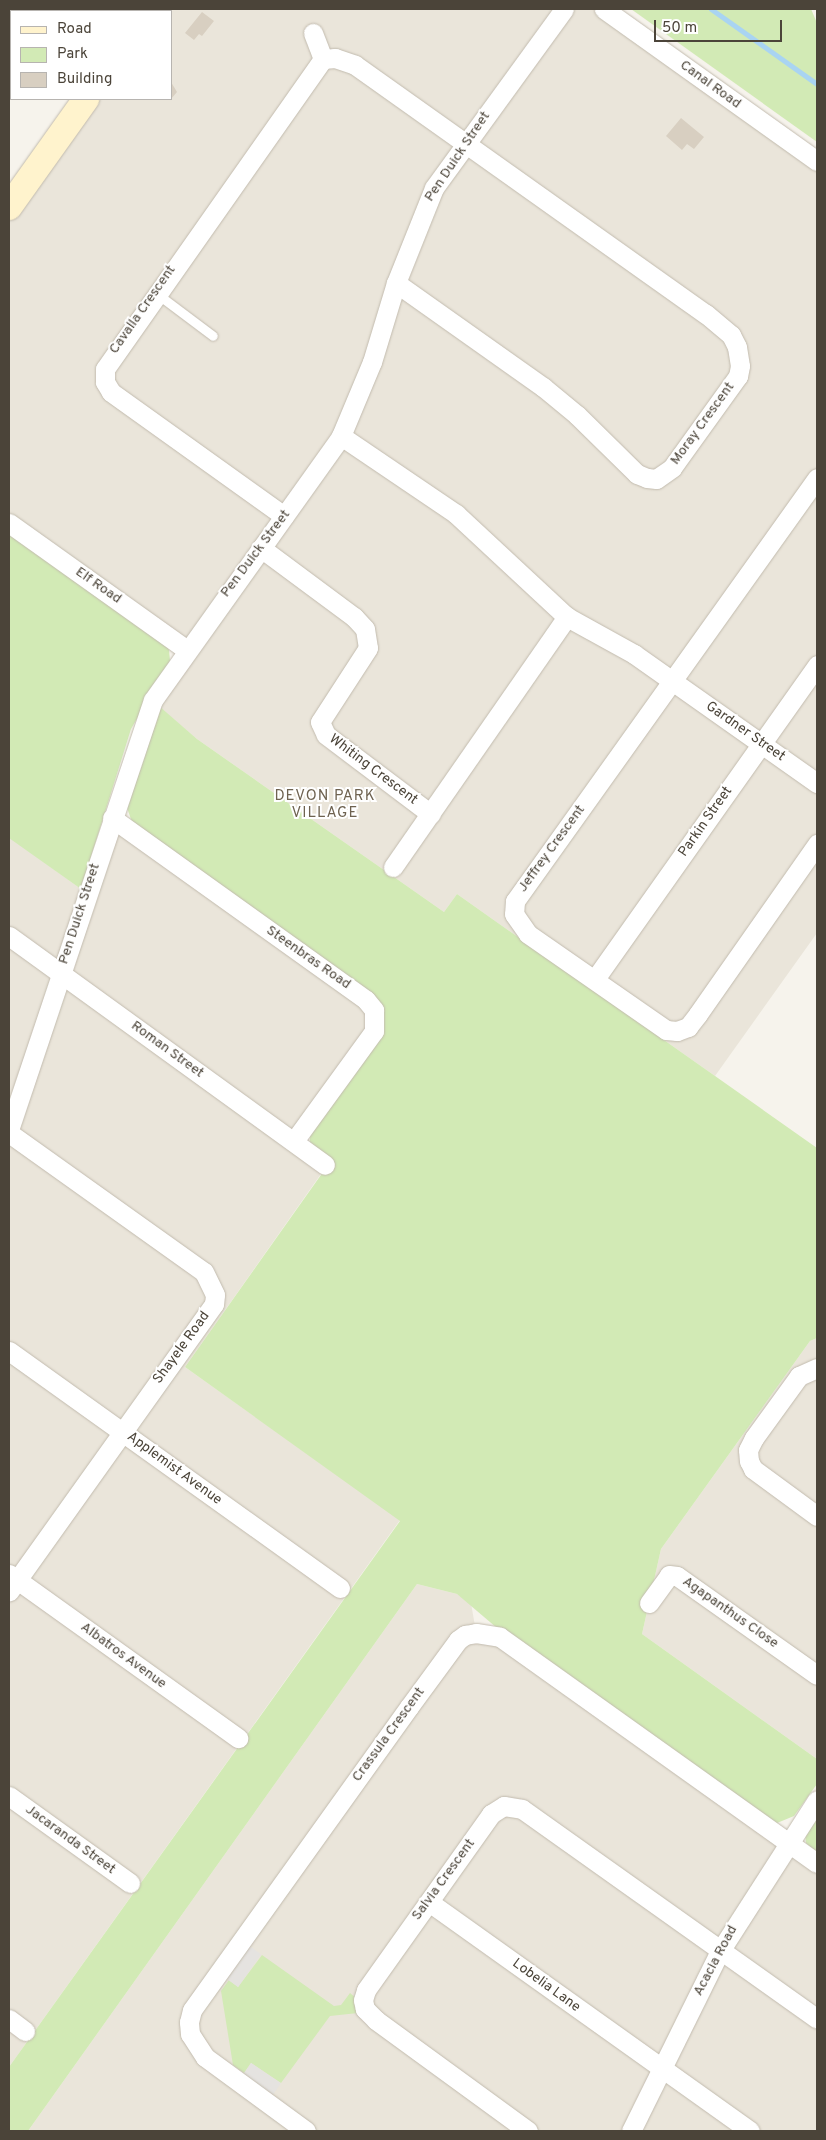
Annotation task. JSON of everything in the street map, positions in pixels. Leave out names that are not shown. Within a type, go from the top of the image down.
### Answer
[{"type":"street","name":"Pen Duick Street","points":[[9,1131],[144,718],[187,650],[340,436],[372,362],[396,284],[430,195],[464,144],[564,9]]},
{"type":"street","name":"Canal Road","points":[[604,9],[817,161]]},
{"type":"street","points":[[313,33],[322,59],[335,58],[356,66],[464,144]]},
{"type":"street","name":"Cavalla Crescent","points":[[284,516],[108,387],[104,376],[106,363],[322,59]]},
{"type":"street","points":[[9,208],[85,100]]},
{"type":"street","name":"Moray Crescent","points":[[396,284],[543,387],[578,415],[637,474],[647,478],[656,480],[672,468],[738,376],[740,357],[731,335],[464,144]]},
{"type":"street","points":[[340,436],[456,514],[567,617],[634,654],[673,681]]},
{"type":"street","name":"Jeffrey Crescent","points":[[817,478],[514,901],[517,922],[528,934],[666,1030],[677,1031],[688,1027],[817,844]]},
{"type":"street","name":"Elf Road","points":[[9,523],[187,650]]},
{"type":"street","name":"Whiting Crescent","points":[[261,548],[346,611],[365,629],[368,648],[320,722],[326,734],[431,814]]},
{"type":"street","name":"Whiting Crescent","points":[[394,867],[567,617]]},
{"type":"street","name":"Parkin Street","points":[[595,979],[817,665]]},
{"type":"street","name":"Gardner Street","points":[[673,681],[817,783]]},
{"type":"street","name":"Steenbras Road","points":[[112,818],[366,1000],[374,1010],[374,1031],[294,1141]]},
{"type":"street","name":"Roman Street","points":[[9,936],[325,1165]]},
{"type":"street","name":"Shayele Road","points":[[9,1131],[204,1272],[213,1286],[214,1304],[12,1581]]},
{"type":"street","name":"Applemist Avenue","points":[[9,1351],[340,1588]]},
{"type":"street","points":[[817,1368],[799,1376],[754,1438],[748,1450],[748,1462],[754,1470],[817,1516]]},
{"type":"street","name":"Agapanthus Close","points":[[649,1603],[666,1578],[678,1576],[817,1675]]},
{"type":"street","name":"Albatros Avenue","points":[[12,1581],[238,1738]]},
{"type":"street","name":"Crassula Crescent","points":[[306,2131],[205,2057],[190,2034],[188,2022],[192,2010],[414,1699],[458,1640],[465,1635],[476,1633],[500,1637],[788,1842]]},
{"type":"street","name":"Jacaranda Street","points":[[9,1796],[130,1883]]},
{"type":"street","name":"Acacia Road","points":[[631,2131],[663,2070],[720,1951],[788,1842],[817,1800]]},
{"type":"street","name":"Salvia Crescent","points":[[528,2131],[404,2041],[365,2009],[366,1990],[492,1814],[504,1806],[522,1809],[817,2019]]},
{"type":"street","points":[[788,1842],[817,1863]]},
{"type":"street","name":"Lobelia Lane","points":[[429,1902],[750,2131]]},
{"type":"street","points":[[9,2019],[25,2031]]},
{"type":"lane","points":[[156,292],[214,336]]},
{"type":"shaded area","points":[[601,9],[817,162],[817,933],[715,1076],[457,894],[444,912],[197,739],[152,701],[187,649],[9,520],[9,210],[87,100],[172,100],[172,10],[151,10]]},
{"type":"shaded area","points":[[113,818],[376,1016],[295,1140],[328,1164],[185,1367],[400,1520],[9,2067],[9,837],[88,894]]},
{"type":"shaded area","points":[[817,1338],[817,1759],[642,1634],[661,1549],[810,1341]]},
{"type":"shaded area","points":[[417,1584],[457,1594],[471,1603],[476,1632],[490,1634],[817,1863],[817,2131],[28,2131]]},
{"type":"shaded area","points":[[248,1945],[261,1954],[238,1987],[225,1978]]},
{"type":"shaded area","points":[[251,2063],[281,2083],[272,2096],[242,2076]]},
{"type":"green space","points":[[631,9],[811,9],[817,23],[817,142]]},
{"type":"green space","points":[[9,531],[166,644],[169,650],[170,661],[131,729],[81,889],[9,838]]},
{"type":"green space","points":[[159,706],[197,739],[444,912],[457,894],[817,1148],[817,1338],[810,1341],[661,1549],[642,1634],[817,1759],[817,1784],[794,1816],[777,1823],[497,1628],[457,1594],[417,1584],[28,2131],[9,2131],[9,2067],[400,1521],[185,1367],[328,1165],[310,1143],[310,1131],[381,1023],[133,825],[125,802]]},
{"type":"green space","points":[[817,1813],[817,1854],[806,1843],[805,1833]]},
{"type":"green space","points":[[262,1955],[334,2006],[341,2005],[350,1993],[356,1998],[358,2013],[330,2016],[281,2083],[251,2063],[244,2073],[233,2065],[221,1991],[229,1980],[238,1987]]},
{"type":"building","points":[[202,12],[214,21],[202,36],[199,34],[194,40],[185,33]]},
{"type":"building","points":[[172,84],[177,92],[172,98]]},
{"type":"building","points":[[681,118],[704,137],[694,149],[687,144],[682,150],[666,136]]},
{"type":"waterway","points":[[711,9],[817,84]]},
{"type":"district","name":"DEVON PARK VILLAGE","points":[[325,804]]}]
